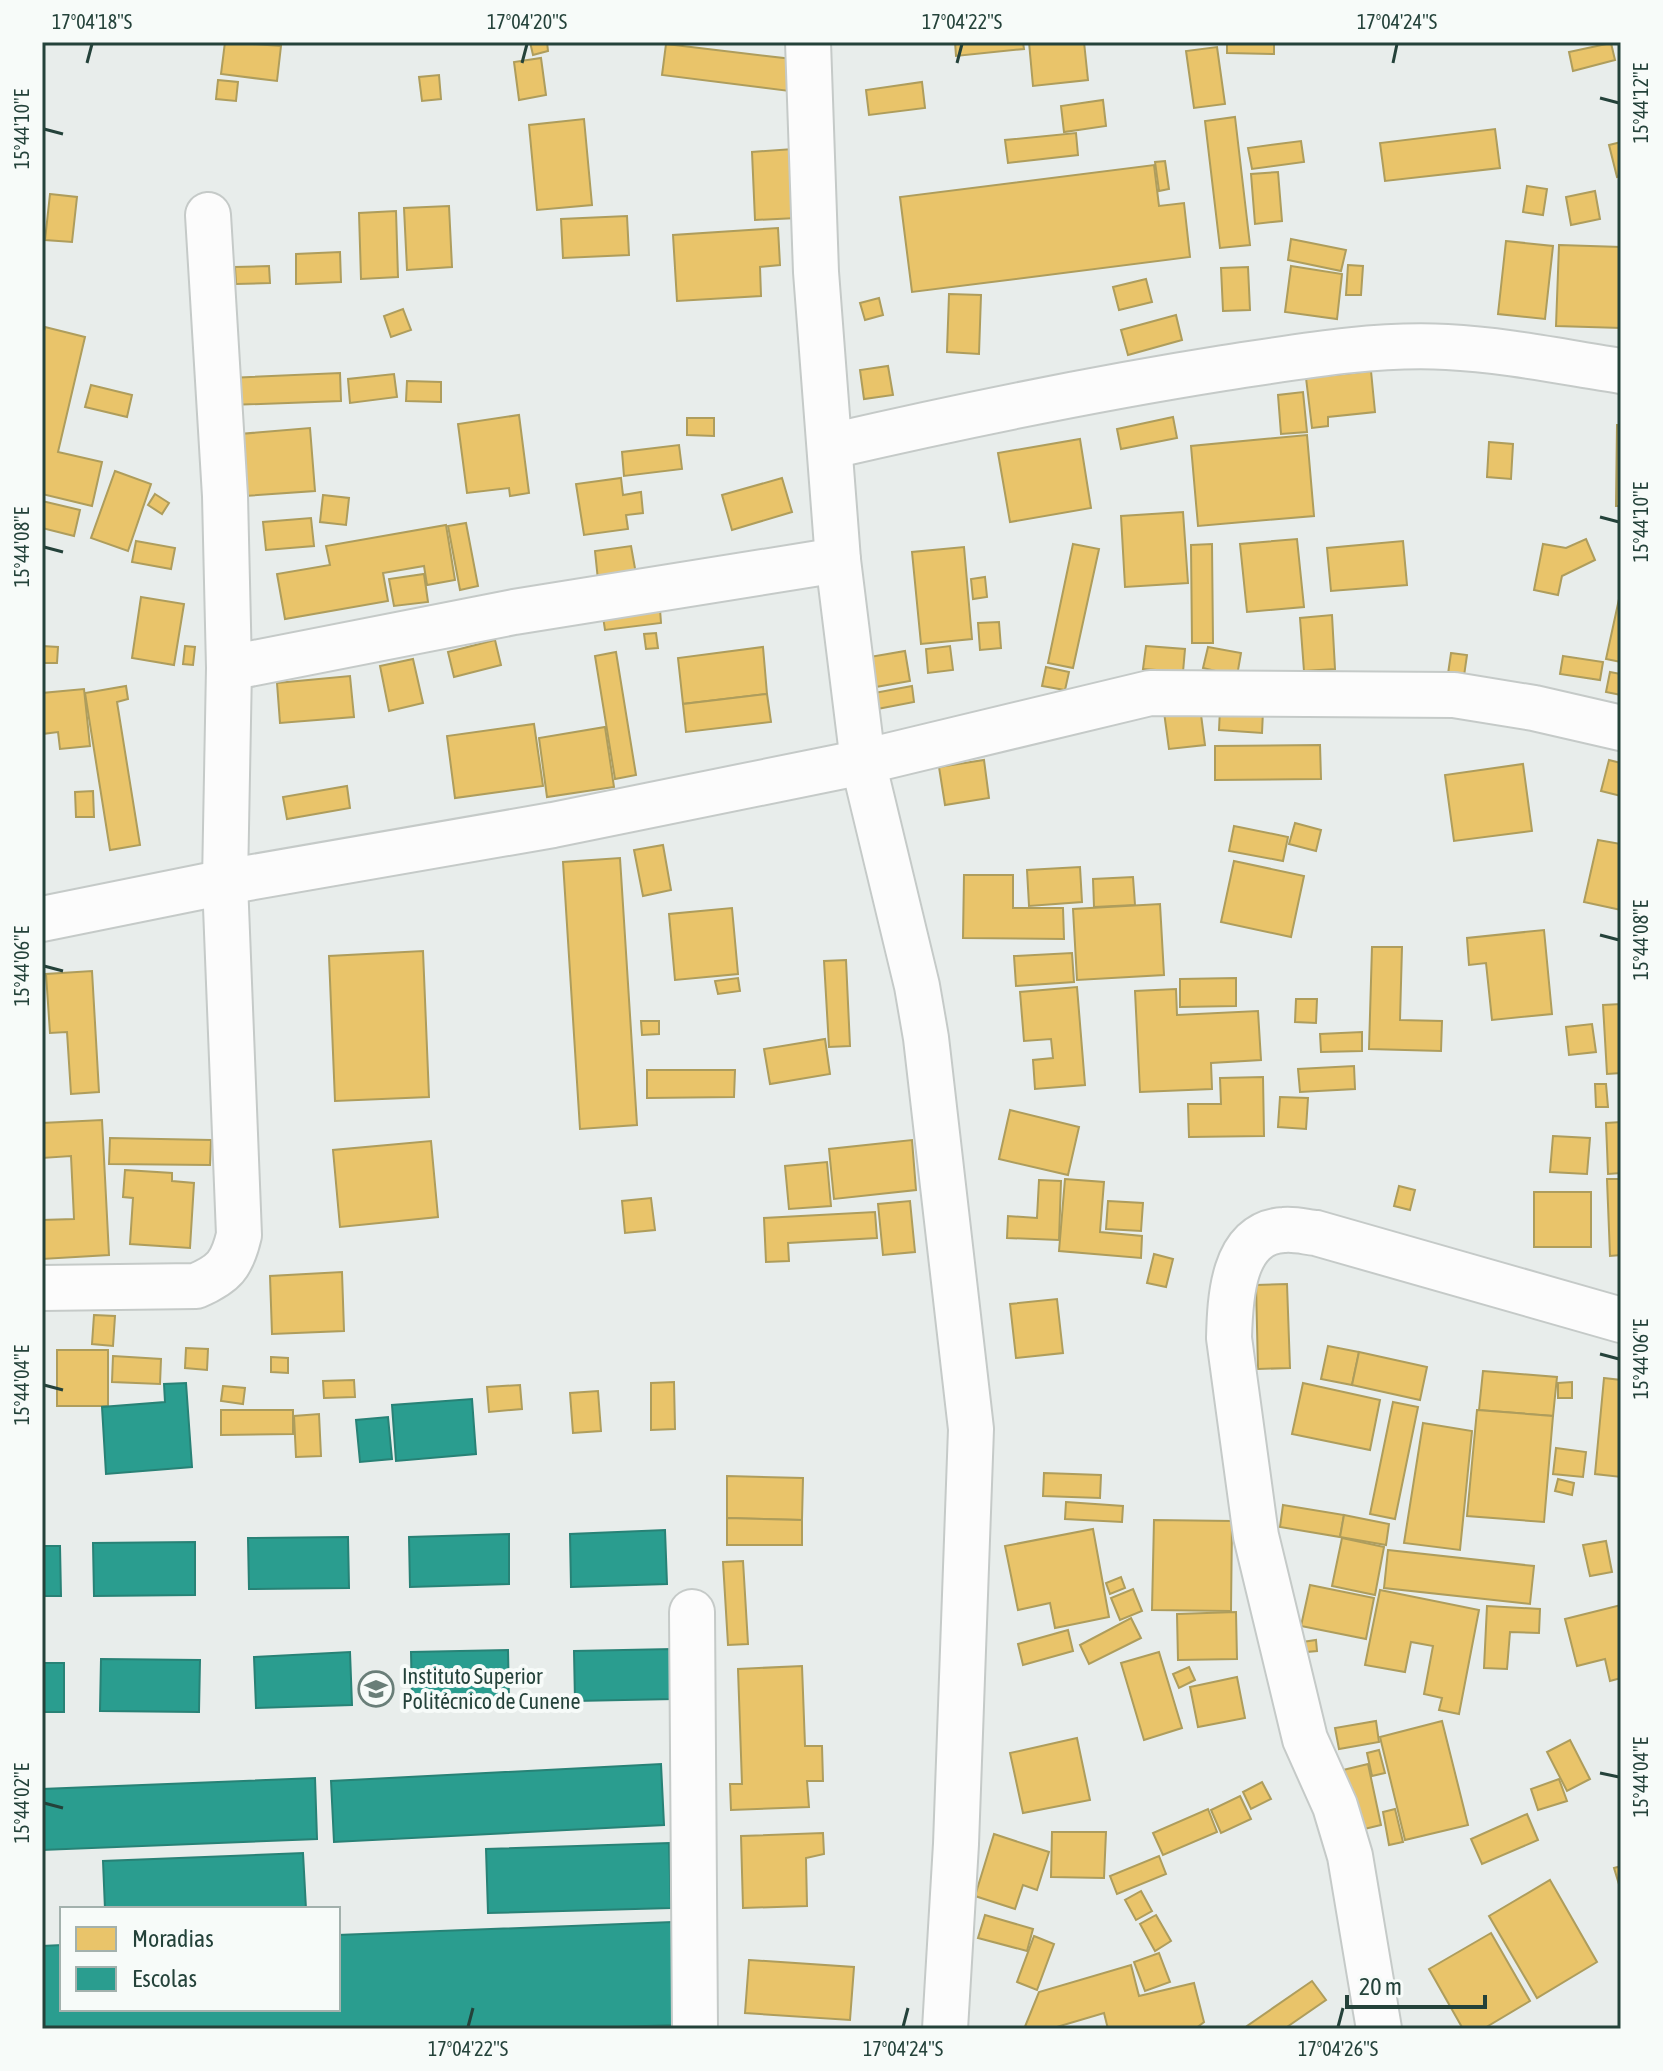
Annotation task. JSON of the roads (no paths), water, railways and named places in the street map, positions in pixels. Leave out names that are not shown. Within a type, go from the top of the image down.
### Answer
[{"type":"lane","points":[[808,42],[816,272],[838,560],[863,762],[917,986],[926,1038],[971,1429],[956,1844],[945,2029]]},
{"type":"lane","points":[[42,1288],[196,1286],[218,1276],[234,1257],[239,1235],[225,882],[229,668],[225,496],[208,215]]},
{"type":"lane","points":[[831,446],[1137,382],[1292,358],[1391,347],[1446,347],[1517,354],[1621,371]]},
{"type":"lane","points":[[229,668],[514,612],[838,560]]},
{"type":"lane","points":[[42,919],[225,882],[553,825],[863,762],[1150,693],[1454,695],[1534,708],[1621,728]]},
{"type":"lane","points":[[1379,2029],[1350,1856],[1335,1806],[1305,1739],[1256,1536],[1229,1338],[1230,1306],[1241,1257],[1260,1238],[1282,1230],[1316,1233],[1621,1320]]},
{"type":"lane","points":[[692,1612],[695,2029]]},
{"type":"place","name":"Instituto Superior Politécnico de Cunene","points":[[376,1689]]}]
